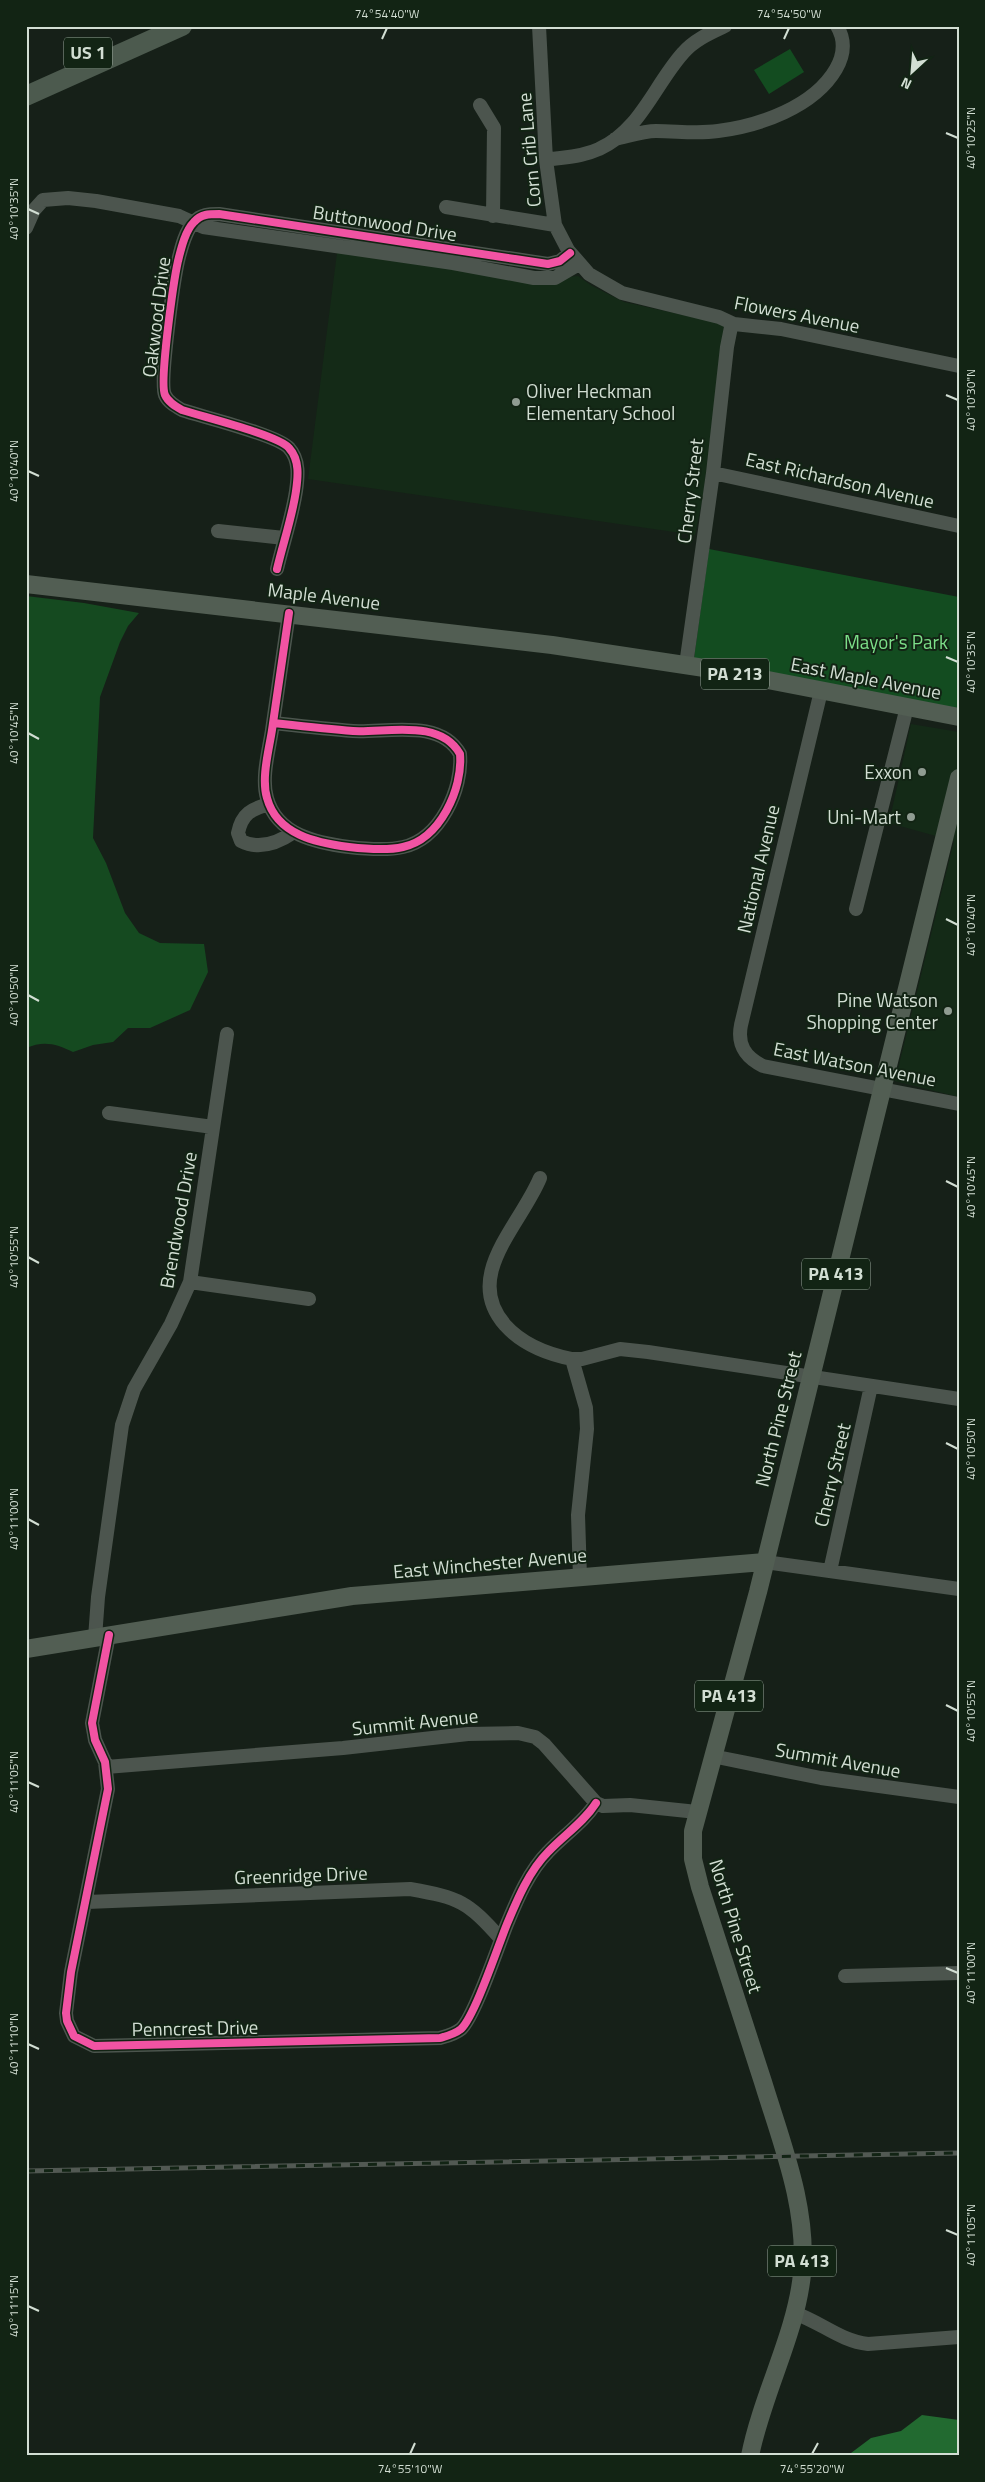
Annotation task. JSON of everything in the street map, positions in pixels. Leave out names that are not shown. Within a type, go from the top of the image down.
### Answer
[{"type":"highway","name":"US 1","points":[[26,82],[149,26]]},
{"type":"highway","name":"US 1","points":[[26,96],[182,26]]},
{"type":"main road","name":"Maple Avenue","points":[[26,584],[289,613],[617,654]]},
{"type":"main road","name":"East Maple Avenue","points":[[617,654],[686,665],[959,717]]},
{"type":"main road","name":"North Pine Street","points":[[794,2313],[802,2270],[801,2223],[797,2196],[693,1859],[693,1837],[697,1812],[765,1562],[959,778]]},
{"type":"main road","name":"East Winchester Avenue","points":[[26,1649],[352,1596],[765,1562]]},
{"type":"main road","name":"PA 413","points":[[750,2456],[761,2411],[794,2313]]},
{"type":"street","name":"Corn Crib Lane","points":[[539,26],[546,160],[555,225],[575,259]]},
{"type":"street","points":[[546,160],[582,155],[615,140],[628,129],[684,51],[706,35],[725,26]]},
{"type":"street","points":[[615,140],[656,131],[716,131],[786,112],[818,90],[834,72],[843,51],[843,38],[837,26]]},
{"type":"street","points":[[480,105],[494,128],[493,216]]},
{"type":"street","name":"Buttonwood Drive","points":[[26,228],[34,210],[43,200],[68,198],[178,216],[203,227],[453,263],[534,278],[555,278],[575,259]]},
{"type":"street","points":[[446,207],[555,225]]},
{"type":"street","name":"Oakwood Drive","points":[[193,222],[183,243],[175,275],[162,375],[164,394],[174,406],[182,410],[254,432],[285,444],[290,449],[298,470],[294,501],[277,569]]},
{"type":"street","name":"Flowers Avenue","points":[[575,259],[589,274],[622,293],[719,317],[734,324],[781,329],[959,366]]},
{"type":"street","name":"Cherry Street","points":[[686,665],[713,472],[727,347],[731,327],[734,324]]},
{"type":"street","name":"East Richardson Avenue","points":[[713,472],[959,526]]},
{"type":"street","points":[[218,530],[284,538]]},
{"type":"street","points":[[273,723],[355,731],[412,729],[447,739],[460,754],[459,774],[449,805],[436,826],[414,842],[403,847],[366,848],[325,844],[307,839],[294,832],[275,814],[268,804],[265,787],[273,723],[289,613]]},
{"type":"street","name":"National Avenue","points":[[747,1056],[739,1038],[740,1024],[821,691]]},
{"type":"street","points":[[856,909],[907,707]]},
{"type":"street","points":[[268,804],[250,810],[245,815],[238,832],[242,841],[250,846],[270,844],[294,832]]},
{"type":"street","name":"Brendwood Drive","points":[[102,1636],[98,1597],[122,1425],[134,1389],[171,1324],[190,1282],[227,1034]]},
{"type":"street","name":"East Watson Avenue","points":[[747,1056],[763,1066],[882,1087],[959,1104]]},
{"type":"street","points":[[109,1113],[213,1128]]},
{"type":"street","points":[[540,1178],[532,1197],[491,1268],[488,1296],[495,1312],[511,1332],[540,1350],[572,1359],[582,1359],[620,1349],[959,1399]]},
{"type":"street","points":[[190,1282],[310,1299]]},
{"type":"street","points":[[572,1359],[586,1408],[587,1429],[578,1515],[580,1577]]},
{"type":"street","name":"Cherry Street","points":[[830,1571],[870,1386]]},
{"type":"street","name":"East Winchester Avenue","points":[[765,1562],[959,1589]]},
{"type":"street","name":"Penncrest Drive","points":[[102,1636],[92,1723],[95,1740],[106,1767],[108,1789],[106,1809],[71,1972],[66,2013],[67,2021],[74,2036],[94,2046],[448,2036],[461,2028],[471,2014],[516,1904],[540,1861],[585,1818],[596,1803]]},
{"type":"street","name":"Summit Avenue","points":[[106,1767],[343,1748],[468,1734],[518,1733],[535,1738],[544,1744],[596,1803]]},
{"type":"street","name":"Summit Avenue","points":[[712,1756],[821,1778],[959,1797]]},
{"type":"street","points":[[596,1803],[603,1806],[630,1805],[697,1812]]},
{"type":"street","name":"Greenridge Drive","points":[[87,1902],[410,1889],[459,1900],[478,1914],[501,1939]]},
{"type":"street","points":[[845,1976],[959,1973]]},
{"type":"street","points":[[794,2313],[810,2318],[842,2338],[853,2342],[868,2344],[959,2337]]},
{"type":"shaded area","name":"Oliver Heckman Elementary School","points":[[337,253],[568,277],[578,276],[592,286],[624,302],[724,324],[703,497],[695,535],[308,479]]},
{"type":"shaded area","points":[[26,596],[84,603],[139,613],[128,626],[120,642],[100,697],[93,838],[106,863],[125,913],[139,933],[160,943],[204,944],[208,972],[190,1010],[150,1028],[128,1028],[113,1042],[93,1045],[73,1052],[50,1044],[39,1044],[26,1048]]},
{"type":"shaded area","points":[[911,724],[959,732],[959,1097],[895,1081],[954,841],[889,823]]},
{"type":"shaded area","points":[[922,2415],[959,2420],[959,2456],[847,2456],[871,2438],[901,2431]]},
{"type":"green space","points":[[790,49],[804,72],[769,94],[754,70]]},
{"type":"green space","name":"Mayor's Park","points":[[709,549],[959,597],[959,712],[694,658]]},
{"type":"railway","points":[[26,2171],[959,2153]]},
{"type":"cycle path","points":[[277,569],[297,486],[297,463],[293,453],[282,443],[271,438],[182,410],[170,402],[165,395],[165,352],[176,271],[184,240],[194,222],[202,216],[219,214],[548,264],[560,261],[570,253]]},
{"type":"cycle path","points":[[273,723],[353,731],[426,731],[439,736],[451,743],[460,754],[458,782],[453,797],[438,823],[428,834],[416,842],[396,848],[369,849],[324,843],[300,835],[280,821],[272,811],[267,798],[265,773],[289,613]]},
{"type":"cycle path","points":[[109,1635],[92,1723],[95,1740],[105,1762],[108,1789],[71,1972],[66,2013],[67,2021],[74,2036],[94,2046],[440,2038],[454,2034],[467,2022],[473,2010],[511,1915],[529,1877],[548,1852],[580,1822],[596,1803]]},
{"type":"place","name":"Oliver Heckman Elementary School","points":[[516,402]]},
{"type":"place","name":"Exxon","points":[[922,772]]},
{"type":"place","name":"Uni-Mart","points":[[911,817]]},
{"type":"place","name":"Pine Watson Shopping Center","points":[[948,1011]]}]
